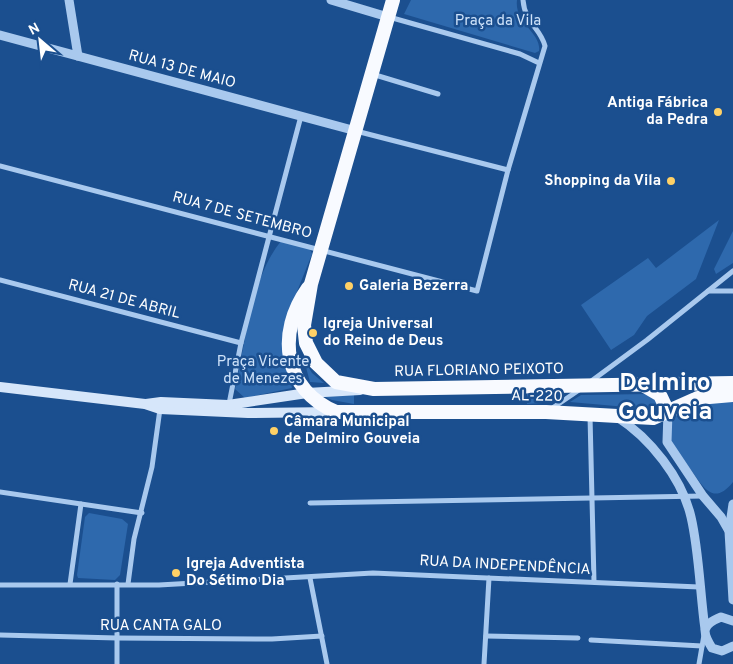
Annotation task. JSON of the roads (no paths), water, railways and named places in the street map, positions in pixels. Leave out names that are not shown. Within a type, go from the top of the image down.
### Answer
[{"type":"highway","name":"RUA FLORIANO PEIXOTO","points":[[393,0],[311,284],[304,325],[306,343],[316,363],[336,382],[374,389],[733,383]]},
{"type":"highway","name":"RUA FLORIANO PEIXOTO","points":[[311,284],[293,316],[288,351],[294,375],[306,393],[319,404],[336,412]]},
{"type":"highway","points":[[642,384],[660,394],[668,412]]},
{"type":"highway","points":[[446,387],[446,412]]},
{"type":"highway","name":"AL-220","points":[[336,412],[546,412],[653,418],[698,398],[733,395]]},
{"type":"main road","points":[[0,387],[145,404],[248,413],[336,412]]},
{"type":"main road","points":[[160,405],[228,405],[306,393],[374,389]]},
{"type":"street","points":[[69,0],[78,56]]},
{"type":"street","points":[[330,0],[520,54],[539,63]]},
{"type":"street","points":[[356,131],[508,170],[545,46],[544,40],[524,14],[523,0]]},
{"type":"street","name":"RUA 13 DE MAIO","points":[[0,35],[356,131]]},
{"type":"street","points":[[372,74],[438,94]]},
{"type":"street","points":[[228,405],[241,343],[301,116]]},
{"type":"street","name":"RUA 7 DE SETEMBRO","points":[[0,166],[477,291],[508,170]]},
{"type":"street","points":[[546,412],[584,386],[733,271]]},
{"type":"street","name":"RUA 21 DE ABRIL","points":[[0,280],[241,343]]},
{"type":"street","points":[[707,291],[733,291]]},
{"type":"street","points":[[128,584],[134,539],[152,467],[160,405]]},
{"type":"street","points":[[668,412],[666,442],[703,496],[722,517],[729,531]]},
{"type":"street","points":[[590,415],[594,582]]},
{"type":"street","points":[[617,417],[647,440],[662,459],[684,498],[692,519],[705,632],[712,648],[722,651],[733,646]]},
{"type":"street","points":[[0,492],[142,513]]},
{"type":"street","points":[[310,503],[684,498],[703,496]]},
{"type":"street","points":[[70,584],[81,504]]},
{"type":"street","points":[[733,504],[729,531],[733,600]]},
{"type":"street","name":"RUA DA INDEPENDÊNCIA","points":[[0,585],[159,585],[373,573],[699,587]]},
{"type":"street","points":[[310,578],[327,664]]},
{"type":"street","points":[[484,664],[489,578]]},
{"type":"street","points":[[117,584],[117,664]]},
{"type":"street","points":[[699,664],[705,632],[711,621],[721,617],[733,621]]},
{"type":"street","name":"RUA CANTA GALO","points":[[0,635],[117,638],[322,636]]},
{"type":"street","points":[[486,636],[578,638]]},
{"type":"street","points":[[590,640],[702,646]]},
{"type":"place","name":"Antiga Fábrica da Pedra","points":[[718,112]]},
{"type":"place","name":"Shopping da Vila","points":[[671,181]]},
{"type":"place","name":"Galeria Bezerra","points":[[349,286]]},
{"type":"place","name":"Igreja Universal do Reino de Deus","points":[[313,333]]},
{"type":"place","name":"Câmara Municipal de Delmiro Gouveia","points":[[274,431]]},
{"type":"place","name":"Igreja Adventista Do Sétimo Dia","points":[[176,573]]},
{"type":"district","name":"Delmiro Gouveia","points":[[665,398]]},
{"type":"park label","name":"Praça da Vila","points":[[498,21]]},
{"type":"park label","name":"Praça Vicente de Menezes","points":[[263,370]]}]
